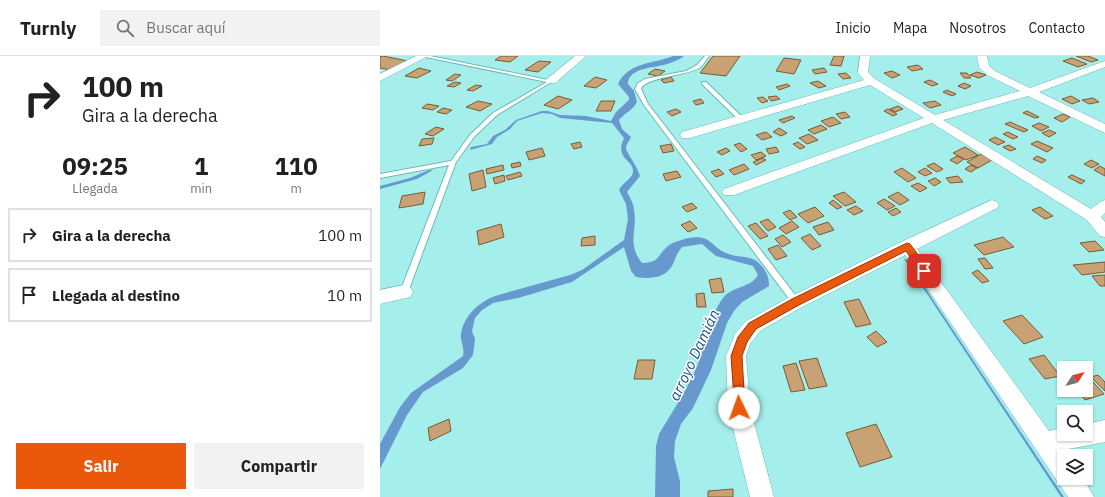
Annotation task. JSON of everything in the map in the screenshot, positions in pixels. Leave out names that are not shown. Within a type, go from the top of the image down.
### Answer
[{"type":"street","points":[[380,78],[423,56]]},
{"type":"street","points":[[551,81],[580,56]]},
{"type":"street","points":[[865,56],[863,73],[871,81],[1092,216],[1105,232]]},
{"type":"street","points":[[982,56],[984,67],[987,70],[1105,129]]},
{"type":"street","points":[[729,192],[933,119],[1029,92],[1105,64]]},
{"type":"street","points":[[686,135],[871,81]]},
{"type":"street","points":[[762,497],[739,408],[736,356],[742,340],[753,326],[796,302],[992,204]]},
{"type":"street","points":[[1092,216],[1105,205]]},
{"type":"street","points":[[907,246],[1057,461]]},
{"type":"street","points":[[380,297],[404,292]]},
{"type":"street","points":[[1044,443],[1105,431]]},
{"type":"street","points":[[1074,485],[1082,497]]},
{"type":"lane","points":[[423,56],[551,81]]},
{"type":"lane","points":[[707,56],[694,70],[647,80],[640,84],[638,89],[646,104],[796,302]]},
{"type":"lane","points":[[404,292],[453,162],[472,136],[495,114],[551,81]]},
{"type":"lane","points":[[704,83],[741,119]]},
{"type":"lane","points":[[380,176],[453,162]]},
{"type":"water","points":[[673,56],[684,56],[678,60],[637,71],[629,78],[628,84],[634,91],[637,102],[619,120],[622,129],[631,137],[626,148],[640,176],[627,192],[634,208],[635,224],[633,243],[637,256],[642,263],[648,263],[658,258],[664,249],[672,243],[696,237],[706,239],[726,253],[755,260],[764,269],[769,286],[742,302],[734,311],[727,323],[711,370],[693,408],[681,424],[675,441],[674,457],[680,481],[680,497],[655,497],[656,446],[659,434],[690,382],[701,356],[711,322],[718,306],[727,294],[751,282],[758,275],[753,266],[716,256],[702,244],[682,247],[670,269],[662,275],[652,278],[636,277],[631,271],[624,247],[572,282],[518,298],[493,303],[482,310],[475,318],[472,331],[475,339],[473,355],[463,368],[423,392],[407,415],[380,469],[380,444],[400,407],[411,393],[463,356],[461,338],[462,328],[468,316],[478,306],[495,296],[570,275],[582,270],[624,240],[628,219],[626,204],[619,190],[631,177],[633,172],[631,164],[621,151],[624,138],[612,123],[560,118],[552,114],[542,113],[517,121],[510,129],[497,137],[492,144],[470,150],[471,147],[487,144],[493,136],[505,130],[516,120],[542,111],[548,111],[560,115],[586,116],[611,121],[616,112],[629,100],[629,97],[618,84],[622,77],[628,71],[642,65]]},
{"type":"water","points":[[429,170],[433,170],[417,179],[380,189],[380,186],[410,178]]},
{"type":"water","points":[[904,259],[906,259],[1064,497],[1061,497]]},
{"type":"building","points":[[383,56],[408,61],[390,70],[380,68],[380,57]]},
{"type":"building","points":[[501,56],[518,56],[510,62],[495,60]]},
{"type":"building","points":[[713,56],[740,56],[726,76],[700,73]]},
{"type":"building","points":[[834,56],[844,56],[841,66],[830,65]]},
{"type":"building","points":[[1076,56],[1088,56],[1098,60],[1091,62]]},
{"type":"building","points":[[784,58],[801,60],[794,74],[776,71]]},
{"type":"building","points":[[1072,58],[1087,64],[1078,67],[1063,61]]},
{"type":"building","points":[[539,61],[551,62],[538,72],[525,70]]},
{"type":"building","points":[[918,65],[923,69],[912,71],[907,67]]},
{"type":"building","points":[[419,68],[431,71],[417,78],[405,76]]},
{"type":"building","points":[[824,68],[827,72],[815,74],[812,70]]},
{"type":"building","points":[[655,69],[665,71],[658,76],[648,74]]},
{"type":"building","points":[[892,71],[900,75],[892,78],[884,73]]},
{"type":"building","points":[[977,72],[986,75],[979,78],[970,75]]},
{"type":"building","points":[[846,73],[851,78],[843,79],[838,74]]},
{"type":"building","points":[[960,73],[967,73],[971,78],[964,78]]},
{"type":"building","points":[[455,74],[461,75],[452,81],[446,80]]},
{"type":"building","points":[[595,77],[607,80],[596,88],[584,86]]},
{"type":"building","points":[[671,77],[674,81],[664,83],[661,80]]},
{"type":"building","points":[[930,80],[938,84],[932,86],[924,82]]},
{"type":"building","points":[[818,81],[826,86],[819,88],[810,83]]},
{"type":"building","points":[[455,82],[461,83],[454,87],[447,86]]},
{"type":"building","points":[[964,83],[971,86],[965,89],[958,86]]},
{"type":"building","points":[[787,84],[790,86],[779,90],[776,87]]},
{"type":"building","points":[[476,85],[482,86],[473,91],[467,90]]},
{"type":"building","points":[[947,90],[956,94],[952,96],[943,92]]},
{"type":"building","points":[[558,96],[572,100],[558,109],[544,105]]},
{"type":"building","points":[[776,96],[780,99],[771,101],[768,97]]},
{"type":"building","points":[[1071,96],[1080,101],[1072,104],[1062,99]]},
{"type":"building","points":[[763,97],[768,101],[762,103],[757,98]]},
{"type":"building","points":[[1093,98],[1099,102],[1089,104],[1082,100]]},
{"type":"building","points":[[701,99],[704,103],[696,105],[693,101]]},
{"type":"building","points":[[478,101],[492,104],[480,111],[466,107]]},
{"type":"building","points":[[601,101],[615,101],[611,111],[596,111]]},
{"type":"building","points":[[935,101],[941,105],[930,108],[923,103]]},
{"type":"building","points":[[427,104],[439,106],[433,110],[422,108]]},
{"type":"building","points":[[898,106],[903,109],[895,112],[890,109]]},
{"type":"building","points":[[443,108],[452,110],[446,114],[437,112]]},
{"type":"building","points":[[676,109],[681,112],[672,116],[667,112]]},
{"type":"building","points":[[888,109],[897,114],[893,116],[884,111]]},
{"type":"building","points":[[1027,111],[1039,117],[1035,118],[1023,113]]},
{"type":"building","points":[[845,112],[850,117],[841,119],[836,114]]},
{"type":"building","points":[[1063,114],[1070,117],[1062,122],[1054,118]]},
{"type":"building","points":[[792,116],[795,118],[783,123],[779,120]]},
{"type":"building","points":[[833,117],[841,123],[829,127],[821,121]]},
{"type":"building","points":[[1010,122],[1028,130],[1024,132],[1005,124]]},
{"type":"building","points":[[1039,123],[1049,127],[1041,131],[1032,126]]},
{"type":"building","points":[[821,125],[827,129],[814,134],[808,130]]},
{"type":"building","points":[[436,127],[444,129],[433,136],[425,134]]},
{"type":"building","points":[[779,128],[787,133],[781,136],[773,132]]},
{"type":"building","points":[[1049,130],[1056,133],[1049,137],[1042,133]]},
{"type":"building","points":[[766,132],[772,137],[762,140],[756,135]]},
{"type":"building","points":[[1008,132],[1018,137],[1013,139],[1003,134]]},
{"type":"building","points":[[809,134],[818,140],[807,144],[799,138]]},
{"type":"building","points":[[995,137],[1005,142],[998,145],[989,140]]},
{"type":"building","points":[[434,138],[432,144],[419,146],[422,139]]},
{"type":"building","points":[[1037,141],[1053,148],[1047,152],[1031,144]]},
{"type":"building","points":[[580,142],[582,147],[574,149],[571,144]]},
{"type":"building","points":[[798,142],[805,147],[800,149],[793,144]]},
{"type":"building","points":[[740,143],[747,149],[741,152],[734,145]]},
{"type":"building","points":[[671,144],[674,151],[663,153],[660,146]]},
{"type":"building","points":[[1009,145],[1016,149],[1010,151],[1003,147]]},
{"type":"building","points":[[776,147],[779,152],[769,154],[766,149]]},
{"type":"building","points":[[965,147],[978,155],[966,160],[953,153]]},
{"type":"building","points":[[542,148],[545,156],[529,160],[526,152]]},
{"type":"building","points":[[726,148],[730,151],[722,155],[717,152]]},
{"type":"building","points":[[761,152],[766,156],[756,160],[751,155]]},
{"type":"building","points":[[981,154],[992,160],[978,168],[967,162]]},
{"type":"building","points":[[957,156],[964,159],[957,164],[950,160]]},
{"type":"building","points":[[1037,156],[1046,160],[1042,163],[1033,159]]},
{"type":"building","points":[[763,158],[766,160],[756,165],[753,162]]},
{"type":"building","points":[[1091,160],[1099,164],[1092,168],[1084,164]]},
{"type":"building","points":[[520,162],[521,166],[512,168],[511,164]]},
{"type":"building","points":[[934,163],[943,169],[937,172],[927,166]]},
{"type":"building","points":[[744,164],[749,169],[734,175],[729,170]]},
{"type":"building","points":[[503,165],[504,170],[487,174],[486,169]]},
{"type":"building","points":[[971,165],[977,168],[971,172],[965,169]]},
{"type":"building","points":[[1100,166],[1105,169],[1105,176],[1094,170]]},
{"type":"building","points":[[902,168],[916,178],[908,182],[894,172]]},
{"type":"building","points":[[925,168],[932,173],[925,176],[918,172]]},
{"type":"building","points":[[719,169],[724,174],[716,177],[711,172]]},
{"type":"building","points":[[483,170],[486,187],[472,191],[469,174]]},
{"type":"building","points":[[677,171],[681,177],[666,181],[663,174]]},
{"type":"building","points":[[520,172],[522,176],[508,180],[506,176]]},
{"type":"building","points":[[504,175],[505,181],[495,184],[493,178]]},
{"type":"building","points":[[1072,175],[1085,181],[1081,184],[1068,177]]},
{"type":"building","points":[[958,176],[963,182],[950,183],[946,178]]},
{"type":"building","points":[[935,178],[941,182],[934,186],[928,181]]},
{"type":"building","points":[[918,183],[927,188],[920,192],[911,186]]},
{"type":"building","points":[[425,192],[423,204],[399,208],[402,196]]},
{"type":"building","points":[[844,192],[856,202],[845,206],[833,196]]},
{"type":"building","points":[[898,192],[909,200],[900,205],[888,197]]},
{"type":"building","points":[[884,199],[895,206],[887,210],[877,203]]},
{"type":"building","points":[[833,200],[842,207],[837,209],[829,203]]},
{"type":"building","points":[[692,203],[697,208],[687,212],[682,207]]},
{"type":"building","points":[[856,206],[863,211],[854,215],[847,210]]},
{"type":"building","points":[[815,207],[824,216],[808,223],[798,214]]},
{"type":"building","points":[[1040,207],[1053,216],[1045,219],[1032,210]]},
{"type":"building","points":[[896,208],[901,212],[893,216],[888,212]]},
{"type":"building","points":[[790,210],[797,217],[790,220],[783,213]]},
{"type":"building","points":[[768,219],[776,227],[768,231],[760,222]]},
{"type":"building","points":[[690,221],[697,228],[688,232],[681,225]]},
{"type":"building","points":[[792,221],[799,227],[786,234],[779,228]]},
{"type":"building","points":[[828,222],[834,230],[819,235],[813,227]]},
{"type":"building","points":[[756,223],[768,236],[760,239],[748,226]]},
{"type":"building","points":[[501,224],[504,237],[479,245],[477,231]]},
{"type":"building","points":[[810,234],[821,246],[812,250],[801,238]]},
{"type":"building","points":[[783,235],[791,242],[782,247],[775,239]]},
{"type":"building","points":[[595,236],[595,245],[581,246],[582,238]]},
{"type":"building","points":[[1003,237],[1014,247],[984,255],[974,245]]},
{"type":"building","points":[[1095,241],[1104,250],[1089,252],[1080,243]]},
{"type":"building","points":[[778,245],[787,256],[776,260],[768,249]]},
{"type":"building","points":[[985,258],[993,268],[985,269],[978,259]]},
{"type":"building","points":[[1105,262],[1105,272],[1082,275],[1073,265]]},
{"type":"building","points":[[978,270],[989,281],[982,283],[972,273]]},
{"type":"building","points":[[1105,275],[1105,286],[1100,286],[1092,276]]},
{"type":"building","points":[[721,278],[724,292],[712,293],[709,280]]},
{"type":"building","points":[[704,293],[706,307],[697,307],[696,294]]},
{"type":"building","points":[[859,299],[871,324],[856,327],[844,302]]},
{"type":"building","points":[[1022,315],[1043,337],[1024,344],[1003,321]]},
{"type":"building","points":[[876,331],[887,342],[877,347],[867,337]]},
{"type":"building","points":[[1044,355],[1057,372],[1057,377],[1045,379],[1029,359]]},
{"type":"building","points":[[817,358],[827,386],[809,389],[799,361]]},
{"type":"building","points":[[638,360],[655,360],[652,379],[634,379]]},
{"type":"building","points":[[796,363],[805,390],[791,392],[783,366]]},
{"type":"building","points":[[1098,375],[1105,382],[1105,391],[1093,379],[1093,376]]},
{"type":"building","points":[[1093,382],[1104,394],[1085,400],[1083,397],[1093,397]]},
{"type":"building","points":[[449,419],[451,431],[430,441],[428,428]]},
{"type":"building","points":[[876,424],[892,457],[860,467],[846,433]]},
{"type":"building","points":[[733,489],[733,497],[708,497],[708,491]]},
{"type":"route","points":[[739,408],[736,356],[742,340],[753,326],[796,302],[907,246],[924,271]]},
{"type":"water label","name":"arroyo Damián","points":[[694,355]]}]
